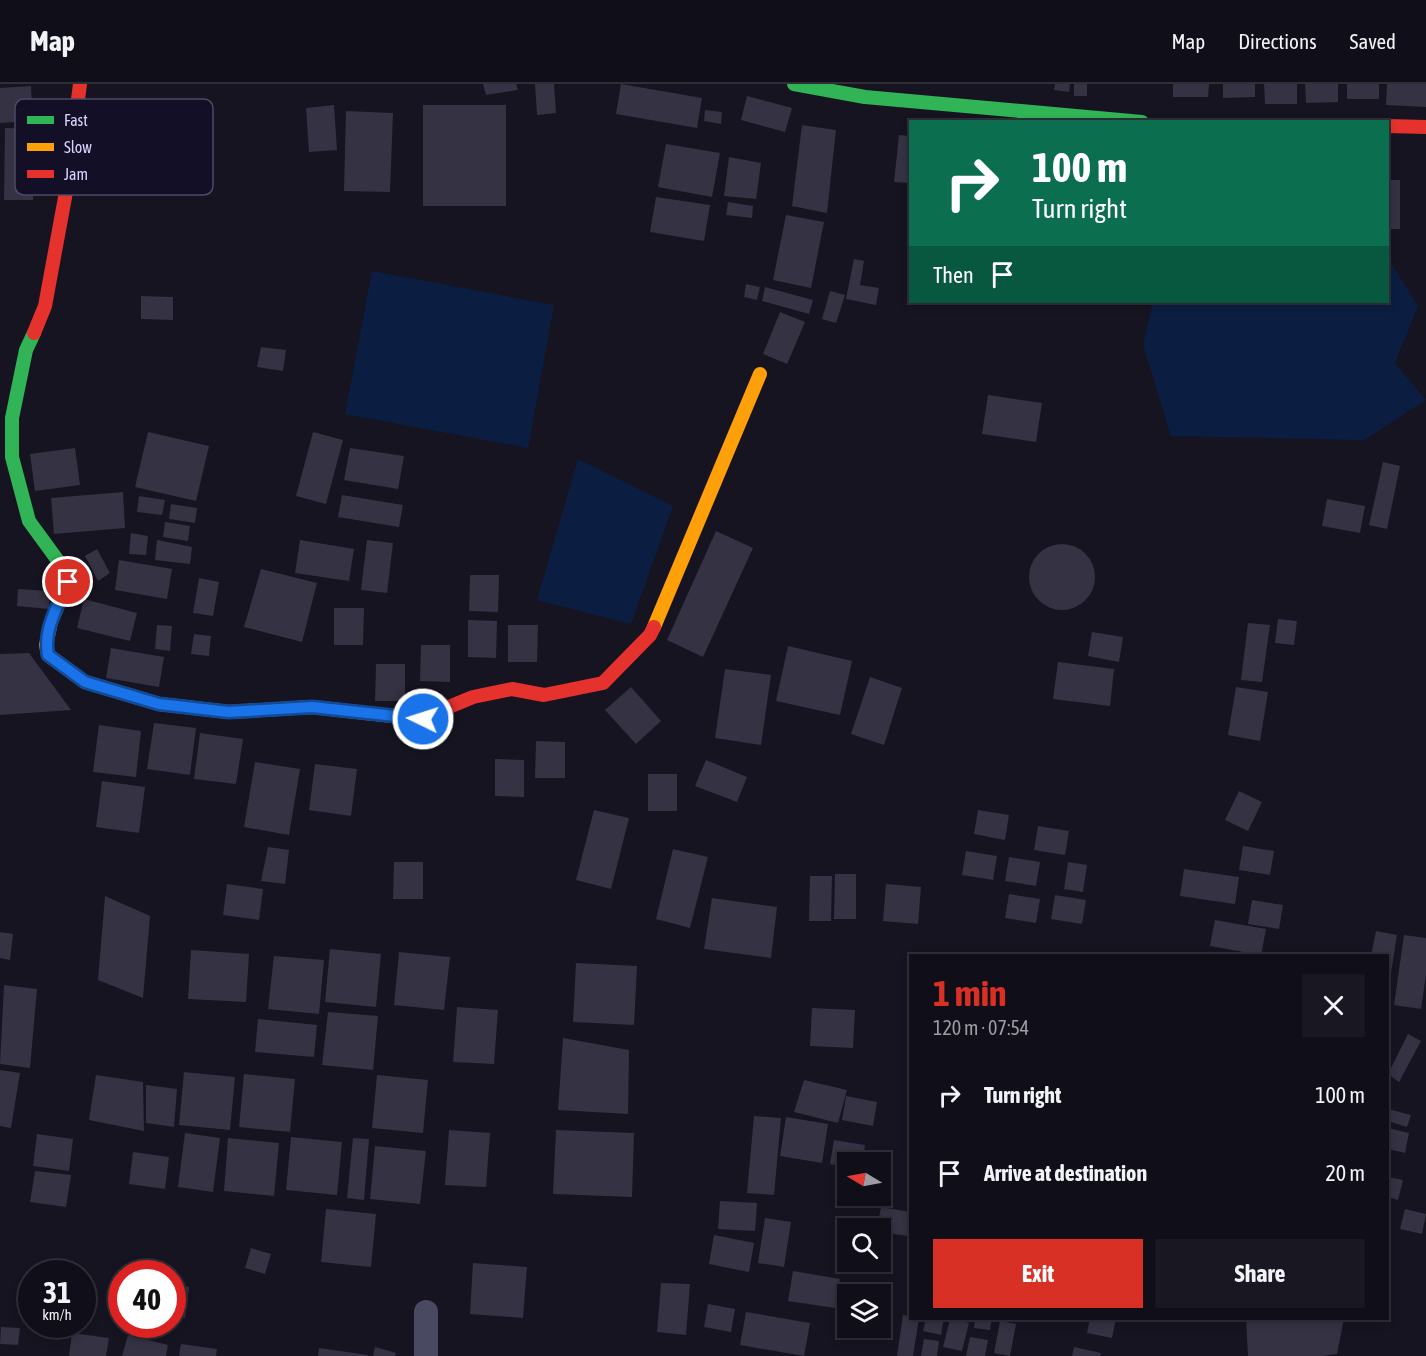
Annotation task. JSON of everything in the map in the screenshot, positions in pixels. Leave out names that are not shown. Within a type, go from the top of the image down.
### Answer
[{"type":"street","points":[[78,99],[80,84]]},
{"type":"street","points":[[794,84],[865,97],[1120,120]]},
{"type":"street","points":[[1389,126],[1426,128]]},
{"type":"street","points":[[65,195],[45,306],[26,350],[12,418],[12,457],[29,521],[64,569],[68,582],[48,630],[46,645],[48,655],[85,682],[159,704],[229,712],[312,707],[423,719],[473,697],[512,689],[544,695],[603,683],[650,634],[760,374]]},
{"type":"street","points":[[426,1312],[426,1356]]},
{"type":"water","points":[[1389,262],[1418,306],[1395,363],[1426,400],[1364,440],[1171,436],[1143,345],[1153,303],[1389,303]]},
{"type":"water","points":[[372,271],[554,305],[528,448],[345,414]]},
{"type":"water","points":[[578,459],[673,506],[631,624],[537,600]]},
{"type":"building","points":[[483,84],[516,84],[518,90],[486,95]]},
{"type":"building","points":[[535,84],[554,84],[556,113],[537,115]]},
{"type":"building","points":[[621,84],[702,98],[697,128],[616,114]]},
{"type":"building","points":[[1055,84],[1070,84],[1069,92],[1054,90]]},
{"type":"building","points":[[1074,84],[1087,84],[1087,96],[1074,96]]},
{"type":"building","points":[[1173,84],[1209,84],[1208,97],[1173,97]]},
{"type":"building","points":[[1223,84],[1255,84],[1255,97],[1223,98]]},
{"type":"building","points":[[1264,84],[1297,84],[1297,104],[1265,104]]},
{"type":"building","points":[[1305,84],[1338,84],[1338,102],[1306,103]]},
{"type":"building","points":[[1347,84],[1379,84],[1379,99],[1347,99]]},
{"type":"building","points":[[1387,84],[1426,84],[1426,107],[1386,105]]},
{"type":"building","points":[[31,86],[32,99],[15,99],[15,122],[0,123],[0,88]]},
{"type":"building","points":[[747,96],[792,108],[785,132],[741,120]]},
{"type":"building","points":[[334,105],[337,150],[309,152],[306,108]]},
{"type":"building","points":[[423,105],[506,105],[506,206],[423,206]]},
{"type":"building","points":[[705,110],[722,112],[721,124],[704,121]]},
{"type":"building","points":[[346,111],[393,113],[390,192],[344,191]]},
{"type":"building","points":[[802,125],[836,130],[827,213],[792,206]]},
{"type":"building","points":[[5,128],[15,128],[15,195],[33,195],[33,200],[4,200]]},
{"type":"building","points":[[899,135],[909,136],[909,183],[894,182]]},
{"type":"building","points":[[666,144],[720,153],[712,197],[658,187]]},
{"type":"building","points":[[729,157],[761,163],[756,199],[724,196]]},
{"type":"building","points":[[1389,180],[1400,180],[1400,229],[1389,229]]},
{"type":"building","points":[[656,197],[710,205],[704,241],[650,232]]},
{"type":"building","points":[[728,202],[753,206],[752,218],[726,215]]},
{"type":"building","points":[[786,215],[824,222],[811,288],[773,280]]},
{"type":"building","points":[[854,259],[864,261],[860,285],[879,288],[876,305],[846,299]]},
{"type":"building","points":[[746,284],[760,287],[757,300],[744,297]]},
{"type":"building","points":[[765,287],[813,300],[809,314],[762,301]]},
{"type":"building","points":[[830,291],[845,295],[836,323],[822,319]]},
{"type":"building","points":[[141,296],[173,297],[173,320],[141,319]]},
{"type":"building","points":[[780,312],[805,322],[787,364],[763,354]]},
{"type":"building","points":[[261,347],[286,350],[283,371],[257,367]]},
{"type":"building","points":[[988,395],[1042,403],[1036,442],[982,434]]},
{"type":"building","points":[[148,432],[209,446],[196,501],[135,487]]},
{"type":"building","points":[[313,432],[343,440],[326,504],[296,496]]},
{"type":"building","points":[[75,448],[80,485],[35,491],[30,454]]},
{"type":"building","points":[[350,448],[404,456],[398,489],[344,480]]},
{"type":"building","points":[[1383,462],[1400,466],[1387,529],[1369,525]]},
{"type":"building","points":[[123,492],[125,528],[54,534],[51,498]]},
{"type":"building","points":[[342,495],[403,505],[399,527],[338,517]]},
{"type":"building","points":[[139,496],[165,500],[162,515],[137,512]]},
{"type":"building","points":[[1327,499],[1365,506],[1360,533],[1322,526]]},
{"type":"building","points":[[171,504],[197,508],[195,523],[169,519]]},
{"type":"building","points":[[165,522],[190,526],[188,541],[163,537]]},
{"type":"building","points":[[716,531],[753,548],[703,657],[667,640]]},
{"type":"building","points":[[131,533],[148,536],[146,555],[129,554]]},
{"type":"building","points":[[157,540],[192,547],[190,564],[155,560]]},
{"type":"building","points":[[300,540],[354,549],[349,581],[295,573]]},
{"type":"building","points":[[367,540],[393,543],[387,593],[361,590]]},
{"type":"building","points":[[1062,544],[1074,547],[1085,554],[1092,565],[1095,577],[1092,589],[1085,600],[1074,607],[1062,610],[1050,607],[1039,600],[1032,589],[1029,577],[1032,565],[1039,554],[1050,547]]},
{"type":"building","points":[[97,549],[110,573],[98,581],[85,556]]},
{"type":"building","points":[[119,560],[172,569],[167,599],[115,590]]},
{"type":"building","points":[[261,569],[317,583],[302,642],[244,627]]},
{"type":"building","points":[[470,575],[499,575],[498,612],[469,611]]},
{"type":"building","points":[[199,578],[219,582],[213,616],[193,613]]},
{"type":"building","points":[[18,589],[50,591],[49,609],[17,606]]},
{"type":"building","points":[[84,599],[137,613],[130,641],[77,628]]},
{"type":"building","points":[[334,608],[364,608],[363,645],[334,645]]},
{"type":"building","points":[[1278,619],[1297,621],[1294,645],[1275,643]]},
{"type":"building","points":[[468,620],[497,621],[496,658],[468,657]]},
{"type":"building","points":[[1248,623],[1270,625],[1262,682],[1241,680]]},
{"type":"building","points":[[157,625],[172,626],[170,651],[155,649]]},
{"type":"building","points":[[508,625],[538,625],[537,662],[508,662]]},
{"type":"building","points":[[1092,632],[1123,637],[1119,662],[1088,656]]},
{"type":"building","points":[[194,634],[211,636],[209,656],[191,654]]},
{"type":"building","points":[[421,645],[450,645],[450,682],[420,681]]},
{"type":"building","points":[[788,646],[852,661],[840,715],[776,701]]},
{"type":"building","points":[[111,648],[164,657],[159,687],[106,678]]},
{"type":"building","points":[[29,653],[71,710],[0,715],[0,654]]},
{"type":"building","points":[[1058,662],[1114,669],[1110,706],[1053,699]]},
{"type":"building","points":[[376,664],[405,664],[405,701],[375,701]]},
{"type":"building","points":[[725,669],[771,675],[761,745],[715,738]]},
{"type":"building","points":[[870,677],[902,688],[884,745],[851,734]]},
{"type":"building","points":[[631,687],[661,721],[636,744],[605,710]]},
{"type":"building","points":[[1236,687],[1268,692],[1260,741],[1228,735]]},
{"type":"building","points":[[154,723],[196,728],[190,775],[147,769]]},
{"type":"building","points":[[99,725],[141,731],[136,777],[93,772]]},
{"type":"building","points":[[200,733],[243,739],[236,784],[194,779]]},
{"type":"building","points":[[536,741],[565,742],[565,778],[535,778]]},
{"type":"building","points":[[495,759],[524,760],[524,797],[495,796]]},
{"type":"building","points":[[706,760],[747,777],[737,802],[695,786]]},
{"type":"building","points":[[255,762],[300,769],[289,835],[244,827]]},
{"type":"building","points":[[315,764],[357,769],[351,816],[309,810]]},
{"type":"building","points":[[648,774],[677,774],[677,811],[648,811]]},
{"type":"building","points":[[102,781],[145,787],[139,833],[96,827]]},
{"type":"building","points":[[1239,791],[1262,802],[1248,831],[1225,820]]},
{"type":"building","points":[[594,810],[629,818],[611,889],[576,880]]},
{"type":"building","points":[[978,810],[1009,815],[1005,840],[974,834]]},
{"type":"building","points":[[1038,826],[1069,831],[1065,855],[1034,850]]},
{"type":"building","points":[[1243,846],[1274,851],[1270,875],[1239,870]]},
{"type":"building","points":[[268,847],[289,850],[285,884],[261,881]]},
{"type":"building","points":[[673,849],[708,857],[690,928],[656,919]]},
{"type":"building","points":[[966,851],[997,856],[993,880],[962,875]]},
{"type":"building","points":[[1009,857],[1040,862],[1036,886],[1005,881]]},
{"type":"building","points":[[394,862],[423,862],[423,899],[393,899]]},
{"type":"building","points":[[1068,862],[1087,865],[1083,892],[1064,889]]},
{"type":"building","points":[[1184,869],[1239,877],[1235,904],[1180,896]]},
{"type":"building","points":[[835,874],[856,874],[856,919],[834,919]]},
{"type":"building","points":[[810,876],[832,876],[831,921],[809,921]]},
{"type":"building","points":[[227,884],[263,889],[259,920],[223,915]]},
{"type":"building","points":[[886,884],[921,887],[918,924],[883,921]]},
{"type":"building","points":[[1009,894],[1040,899],[1036,923],[1005,918]]},
{"type":"building","points":[[1055,895],[1086,900],[1082,924],[1051,919]]},
{"type":"building","points":[[105,896],[150,916],[143,998],[98,980]]},
{"type":"building","points":[[712,898],[777,907],[771,958],[704,949]]},
{"type":"building","points":[[1252,900],[1283,905],[1279,929],[1248,924]]},
{"type":"building","points":[[1215,920],[1266,929],[1261,954],[1210,946]]},
{"type":"building","points":[[1376,931],[1397,935],[1391,973],[1389,972],[1389,954],[1371,954]]},
{"type":"building","points":[[0,932],[13,934],[10,960],[0,958]]},
{"type":"building","points":[[1404,935],[1426,938],[1426,975],[1421,1009],[1394,1005]]},
{"type":"building","points":[[330,949],[381,954],[376,1007],[325,1002]]},
{"type":"building","points":[[191,950],[249,954],[246,1002],[188,999]]},
{"type":"building","points":[[399,952],[450,957],[444,1010],[394,1005]]},
{"type":"building","points":[[274,956],[324,960],[319,1014],[268,1009]]},
{"type":"building","points":[[576,963],[637,966],[634,1025],[573,1022]]},
{"type":"building","points":[[4,985],[37,989],[30,1068],[0,1064]]},
{"type":"building","points":[[457,1007],[498,1010],[494,1064],[453,1062]]},
{"type":"building","points":[[812,1008],[855,1010],[853,1048],[810,1046]]},
{"type":"building","points":[[328,1012],[378,1016],[373,1070],[322,1065]]},
{"type":"building","points":[[258,1019],[317,1025],[314,1057],[255,1052]]},
{"type":"building","points":[[1408,1034],[1421,1041],[1399,1082],[1389,1075]]},
{"type":"building","points":[[563,1038],[629,1050],[628,1114],[558,1110]]},
{"type":"building","points":[[0,1070],[20,1073],[11,1128],[0,1126]]},
{"type":"building","points":[[184,1072],[235,1077],[230,1130],[179,1125]]},
{"type":"building","points":[[244,1074],[295,1079],[290,1132],[239,1127]]},
{"type":"building","points":[[96,1075],[143,1082],[144,1131],[89,1120]]},
{"type":"building","points":[[377,1075],[428,1080],[423,1133],[372,1128]]},
{"type":"building","points":[[804,1080],[847,1090],[838,1123],[794,1112]]},
{"type":"building","points":[[146,1085],[177,1089],[174,1127],[146,1123]]},
{"type":"building","points":[[846,1096],[877,1102],[873,1126],[842,1120]]},
{"type":"building","points":[[1389,1109],[1411,1115],[1407,1127],[1389,1121]]},
{"type":"building","points":[[754,1116],[781,1118],[774,1195],[747,1193]]},
{"type":"building","points":[[786,1117],[828,1124],[822,1163],[780,1156]]},
{"type":"building","points":[[1389,1128],[1409,1133],[1405,1153],[1389,1149]]},
{"type":"building","points":[[449,1130],[490,1133],[486,1187],[445,1185]]},
{"type":"building","points":[[556,1130],[634,1133],[632,1197],[553,1194]]},
{"type":"building","points":[[185,1133],[220,1138],[213,1192],[178,1187]]},
{"type":"building","points":[[37,1134],[73,1139],[69,1171],[33,1166]]},
{"type":"building","points":[[291,1137],[342,1142],[337,1195],[286,1190]]},
{"type":"building","points":[[228,1138],[279,1143],[274,1196],[224,1191]]},
{"type":"building","points":[[353,1138],[369,1139],[364,1200],[347,1198]]},
{"type":"building","points":[[834,1140],[865,1145],[864,1152],[837,1152],[837,1165],[830,1164]]},
{"type":"building","points":[[375,1146],[426,1151],[420,1204],[370,1199]]},
{"type":"building","points":[[133,1152],[169,1157],[165,1189],[129,1184]]},
{"type":"building","points":[[35,1171],[71,1175],[66,1207],[30,1202]]},
{"type":"building","points":[[1389,1177],[1403,1180],[1398,1200],[1389,1197]]},
{"type":"building","points":[[720,1201],[757,1203],[755,1231],[718,1229]]},
{"type":"building","points":[[881,1207],[909,1212],[908,1236],[891,1234],[891,1218],[879,1218]]},
{"type":"building","points":[[326,1209],[376,1214],[371,1267],[321,1262]]},
{"type":"building","points":[[1405,1209],[1426,1214],[1422,1234],[1400,1229]]},
{"type":"building","points":[[765,1218],[791,1222],[784,1267],[758,1263]]},
{"type":"building","points":[[714,1235],[754,1243],[749,1272],[709,1264]]},
{"type":"building","points":[[251,1248],[271,1254],[265,1274],[245,1268]]},
{"type":"building","points":[[473,1263],[527,1267],[523,1318],[470,1314]]},
{"type":"building","points":[[793,1271],[840,1279],[839,1284],[837,1284],[835,1308],[788,1301]]},
{"type":"building","points":[[661,1283],[690,1284],[686,1335],[657,1332]]},
{"type":"building","points":[[186,1286],[189,1287],[186,1310]]},
{"type":"building","points":[[708,1304],[735,1309],[731,1332],[704,1327]]},
{"type":"building","points":[[746,1312],[810,1323],[804,1356],[740,1345]]},
{"type":"building","points":[[903,1315],[909,1316],[909,1320],[919,1320],[913,1356],[897,1356]]},
{"type":"building","points":[[926,1320],[944,1320],[941,1335],[923,1331]]},
{"type":"building","points":[[950,1320],[969,1323],[962,1351],[943,1347]]},
{"type":"building","points":[[975,1320],[992,1320],[990,1330],[974,1328]]},
{"type":"building","points":[[1090,1320],[1116,1320],[1112,1338],[1087,1333]]},
{"type":"building","points":[[1246,1320],[1344,1320],[1337,1354],[1248,1356]]},
{"type":"building","points":[[1000,1321],[1016,1324],[1010,1356],[994,1353]]},
{"type":"building","points":[[1,1327],[18,1328],[18,1345],[0,1344]]},
{"type":"building","points":[[970,1337],[988,1340],[985,1356],[966,1356]]},
{"type":"building","points":[[71,1338],[109,1338],[106,1356],[69,1356]]},
{"type":"building","points":[[127,1338],[140,1338],[168,1345],[166,1356],[122,1356]]},
{"type":"building","points":[[924,1339],[939,1341],[937,1356],[921,1356]]},
{"type":"building","points":[[181,1344],[217,1349],[216,1356],[179,1356]]},
{"type":"building","points":[[375,1347],[396,1353],[395,1356],[373,1356]]},
{"type":"building","points":[[1074,1347],[1101,1353],[1100,1356],[1072,1356]]},
{"type":"building","points":[[319,1348],[368,1355],[368,1356],[318,1356]]},
{"type":"traffic: fast","points":[[794,84],[865,97],[1120,120]]},
{"type":"traffic: fast","points":[[34,333],[26,350],[12,418],[12,457],[29,521],[64,569],[68,582],[51,622]]},
{"type":"traffic: slow","points":[[654,627],[760,374]]},
{"type":"traffic: slow","points":[[51,622],[46,645],[48,655],[85,682],[159,704],[229,712],[312,707],[420,719]]},
{"type":"traffic: jam","points":[[78,99],[80,84]]},
{"type":"traffic: jam","points":[[1389,126],[1426,127]]},
{"type":"traffic: jam","points":[[34,333],[45,306],[65,195]]},
{"type":"traffic: jam","points":[[420,719],[473,697],[512,689],[544,695],[603,683],[650,635],[654,627]]},
{"type":"route","points":[[68,582],[48,630],[46,645],[48,655],[85,682],[159,704],[229,712],[312,707],[371,711],[396,717],[423,719]]}]
